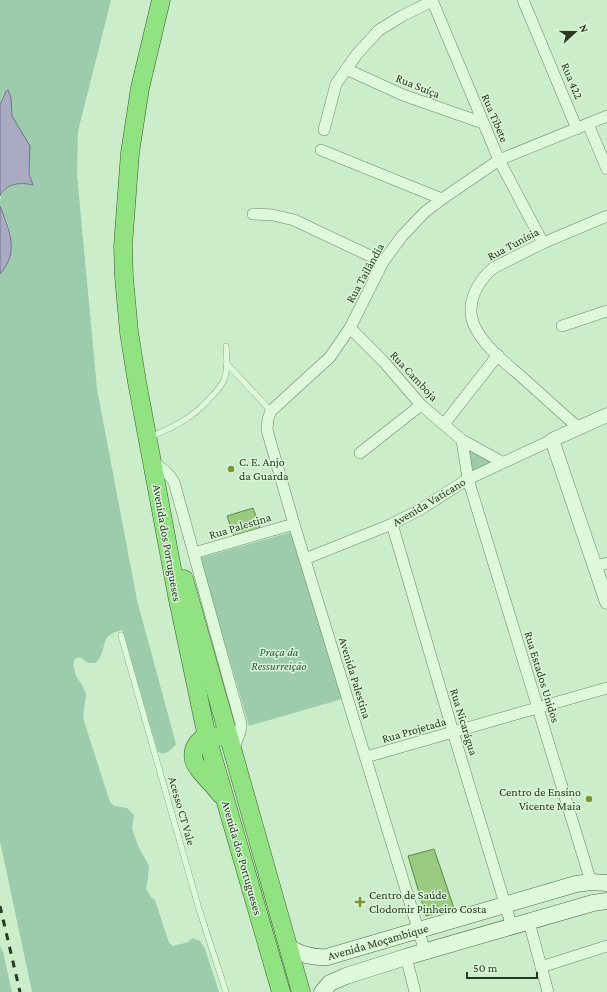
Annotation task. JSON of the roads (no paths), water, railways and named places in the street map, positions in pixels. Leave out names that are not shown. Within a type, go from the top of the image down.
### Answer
[{"type":"highway","points":[[153,468],[129,332],[123,246],[130,153],[140,88],[162,0]]},
{"type":"highway","name":"Avenida dos Portugueses","points":[[153,468],[176,595],[207,737],[200,740],[194,748],[193,758],[198,769],[214,785],[228,808],[281,992]]},
{"type":"highway","name":"Avenida dos Portugueses","points":[[153,468],[301,992]]},
{"type":"highway","points":[[207,737],[216,736],[223,741],[226,746],[239,792],[252,820]]},
{"type":"main road","name":"Avenida Moçambique","points":[[288,947],[308,957],[327,957],[576,884],[591,882],[607,883]]},
{"type":"main road","name":"Avenida Moçambique","points":[[322,992],[327,985],[336,980],[406,957],[593,903],[607,901]]},
{"type":"street","name":"Rua 422","points":[[523,0],[577,128]]},
{"type":"street","points":[[324,130],[336,84],[357,54],[379,30],[402,16],[432,1]]},
{"type":"street","name":"Rua Tibete","points":[[432,1],[482,123],[499,160],[543,243]]},
{"type":"street","name":"Rua Suíça","points":[[346,69],[403,96],[482,123]]},
{"type":"street","name":"Rua Tailândia","points":[[271,411],[324,365],[336,350],[350,328],[383,262],[402,236],[425,212],[499,160],[607,116]]},
{"type":"street","points":[[588,124],[607,169]]},
{"type":"street","points":[[321,150],[442,199]]},
{"type":"street","points":[[253,214],[273,215],[294,220],[383,262]]},
{"type":"street","name":"Rua Tunísia","points":[[579,428],[498,355],[481,337],[474,324],[471,307],[473,294],[486,274],[493,268],[543,243],[607,216]]},
{"type":"street","points":[[562,326],[607,311]]},
{"type":"street","name":"Rua Camboja","points":[[350,328],[384,362],[422,405],[462,440],[502,462]]},
{"type":"street","points":[[444,424],[498,355]]},
{"type":"street","points":[[360,453],[422,405]]},
{"type":"street","name":"Avenida Palestina","points":[[271,411],[268,419],[267,430],[294,524],[426,952]]},
{"type":"street","name":"Avenida Vaticano","points":[[305,559],[392,524],[421,509],[468,479],[502,462],[607,415]]},
{"type":"street","points":[[462,440],[468,479]]},
{"type":"street","points":[[552,440],[601,565],[607,602]]},
{"type":"street","points":[[153,468],[163,468],[169,473],[174,482],[242,724],[233,750]]},
{"type":"street","name":"Rua Estados Unidos","points":[[468,479],[591,882]]},
{"type":"street","name":"Rua Palestina","points":[[194,553],[294,524]]},
{"type":"street","name":"Rua Nicarágua","points":[[392,524],[512,927]]},
{"type":"street","name":"Rua Projetada","points":[[366,757],[607,688]]},
{"type":"street","points":[[529,922],[548,992]]},
{"type":"street","points":[[541,967],[607,946]]},
{"type":"street","points":[[406,957],[415,992]]},
{"type":"lane","points":[[148,438],[180,424],[204,406],[220,388],[224,379],[227,364],[226,346]]},
{"type":"lane","points":[[227,364],[271,411]]},
{"type":"lane","name":"Acesso CT Vale","points":[[121,636],[199,909],[226,992]]},
{"type":"water","points":[[8,90],[11,98],[12,116],[30,146],[29,174],[33,185],[14,184],[6,188],[0,196],[0,105],[6,91]]},
{"type":"water","points":[[0,206],[7,224],[11,240],[11,249],[10,257],[0,274]]},
{"type":"railway","points":[[0,906],[20,992]]},
{"type":"place","name":"C. E. Anjo da Guarda","points":[[231,469]]},
{"type":"place","name":"Centro de Ensino Vicente Maia","points":[[589,799]]},
{"type":"place","name":"Centro de Saúde Clodomir Pinheiro Costa","points":[[360,902]]},
{"type":"park label","name":"Praça da Ressurreição","points":[[279,659]]}]
